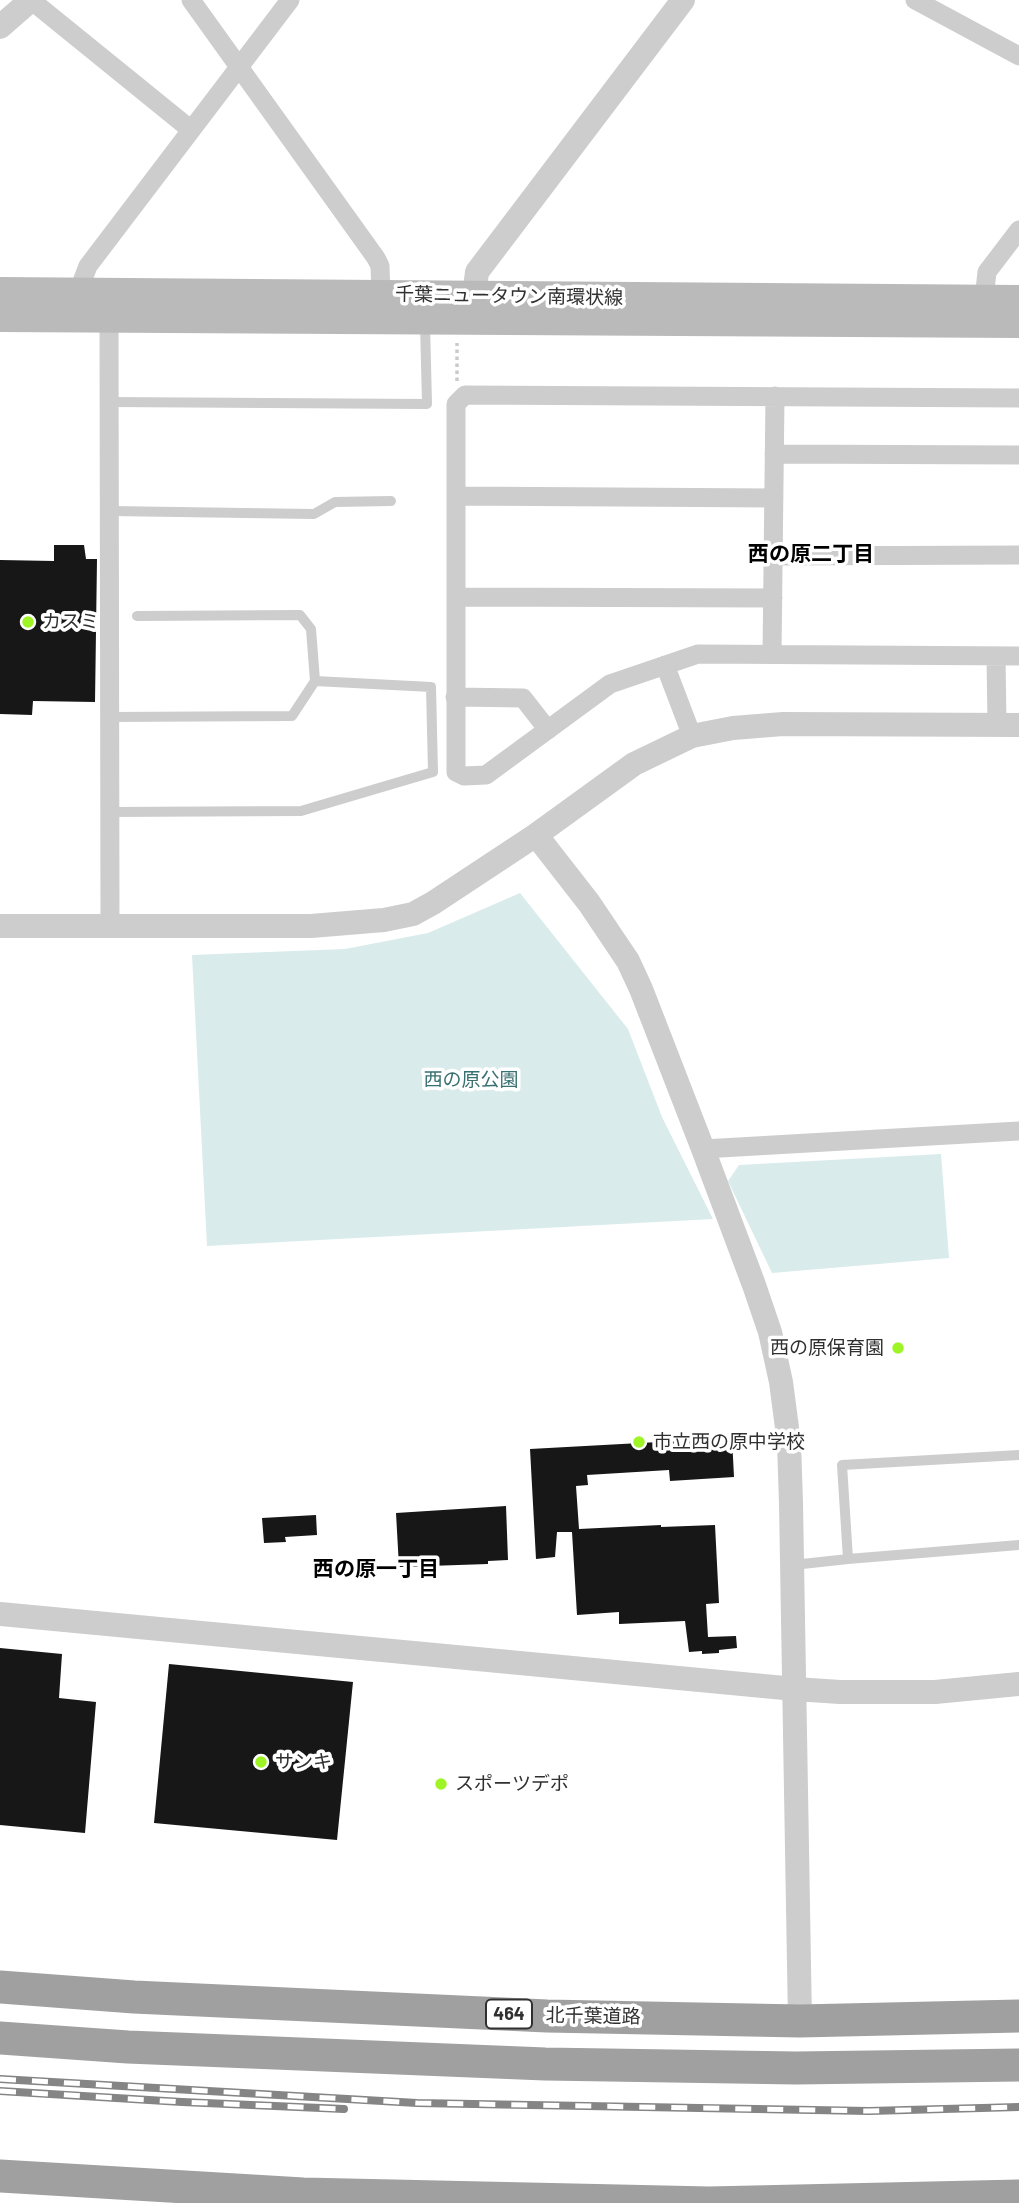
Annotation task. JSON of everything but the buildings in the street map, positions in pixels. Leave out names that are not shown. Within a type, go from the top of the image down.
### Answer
[{"type":"highway","name":"北千葉道路","points":[[0,1987],[134,1997],[547,2016],[800,2021],[1019,2016]]},
{"type":"highway","points":[[0,2038],[128,2048],[545,2064],[796,2068],[1019,2065]]},
{"type":"highway","points":[[0,2176],[303,2194],[653,2202],[1019,2196]]},
{"type":"main road","name":"千葉ニュータウン南環状線","points":[[0,291],[1019,299]]},
{"type":"main road","name":"千葉ニュータウン南環状線","points":[[0,318],[1019,324]]},
{"type":"street","points":[[0,27],[31,0],[191,129]]},
{"type":"street","points":[[191,0],[376,258],[380,266],[381,295]]},
{"type":"street","points":[[78,292],[88,266],[290,0]]},
{"type":"street","points":[[474,296],[477,272],[683,0]]},
{"type":"street","points":[[915,0],[1019,56]]},
{"type":"street","points":[[984,299],[987,272],[1019,230]]},
{"type":"street","points":[[109,318],[110,926]]},
{"type":"street","points":[[1019,398],[465,395],[456,404],[456,772],[464,776],[486,775],[610,684],[698,654],[1019,656]]},
{"type":"street","points":[[772,654],[775,396]]},
{"type":"street","points":[[775,454],[1019,455]]},
{"type":"street","points":[[456,496],[774,498]]},
{"type":"street","points":[[774,556],[1019,555]]},
{"type":"street","points":[[456,597],[773,598]]},
{"type":"street","points":[[0,926],[311,926],[384,920],[413,914],[536,835],[634,764],[692,736],[733,728],[783,724],[1008,725],[996,656]]},
{"type":"street","points":[[665,665],[692,736]]},
{"type":"street","points":[[455,697],[523,698],[548,730]]},
{"type":"street","points":[[536,835],[589,903],[628,961],[703,1149],[770,1332],[789,1443],[800,2021]]},
{"type":"street","points":[[703,1149],[1019,1131]]},
{"type":"street","points":[[0,1614],[795,1689],[894,1693],[1019,1684]]},
{"type":"lane","points":[[109,401],[427,404],[425,320]]},
{"type":"lane","points":[[109,511],[314,514],[335,502],[391,501]]},
{"type":"lane","points":[[109,718],[292,716],[315,681],[311,629],[300,615],[137,616]]},
{"type":"lane","points":[[110,812],[301,811],[433,772],[431,687],[315,681]]},
{"type":"lane","points":[[848,1559],[842,1465],[1019,1455]]},
{"type":"lane","points":[[793,1565],[1019,1545]]},
{"type":"path","points":[[456,404],[457,320]]},
{"type":"green space","name":"西の原公園","points":[[520,893],[628,1029],[662,1117],[713,1219],[207,1246],[192,955],[345,949],[428,933]]},
{"type":"green space","points":[[941,1154],[949,1258],[772,1273],[728,1181],[739,1165]]},
{"type":"railway","points":[[0,2079],[417,2103],[869,2111],[1019,2107]]},
{"type":"railway","points":[[0,2091],[344,2109]]},
{"type":"place","name":"カスミ","points":[[28,622]]},
{"type":"place","name":"西の原保育園","points":[[898,1348]]},
{"type":"place","name":"市立西の原中学校","points":[[639,1442]]},
{"type":"place","name":"サンキ","points":[[261,1762]]},
{"type":"place","name":"スポーツデポ","points":[[441,1784]]},
{"type":"district","name":"西の原二丁目","points":[[811,554]]},
{"type":"district","name":"西の原一丁目","points":[[376,1569]]}]
